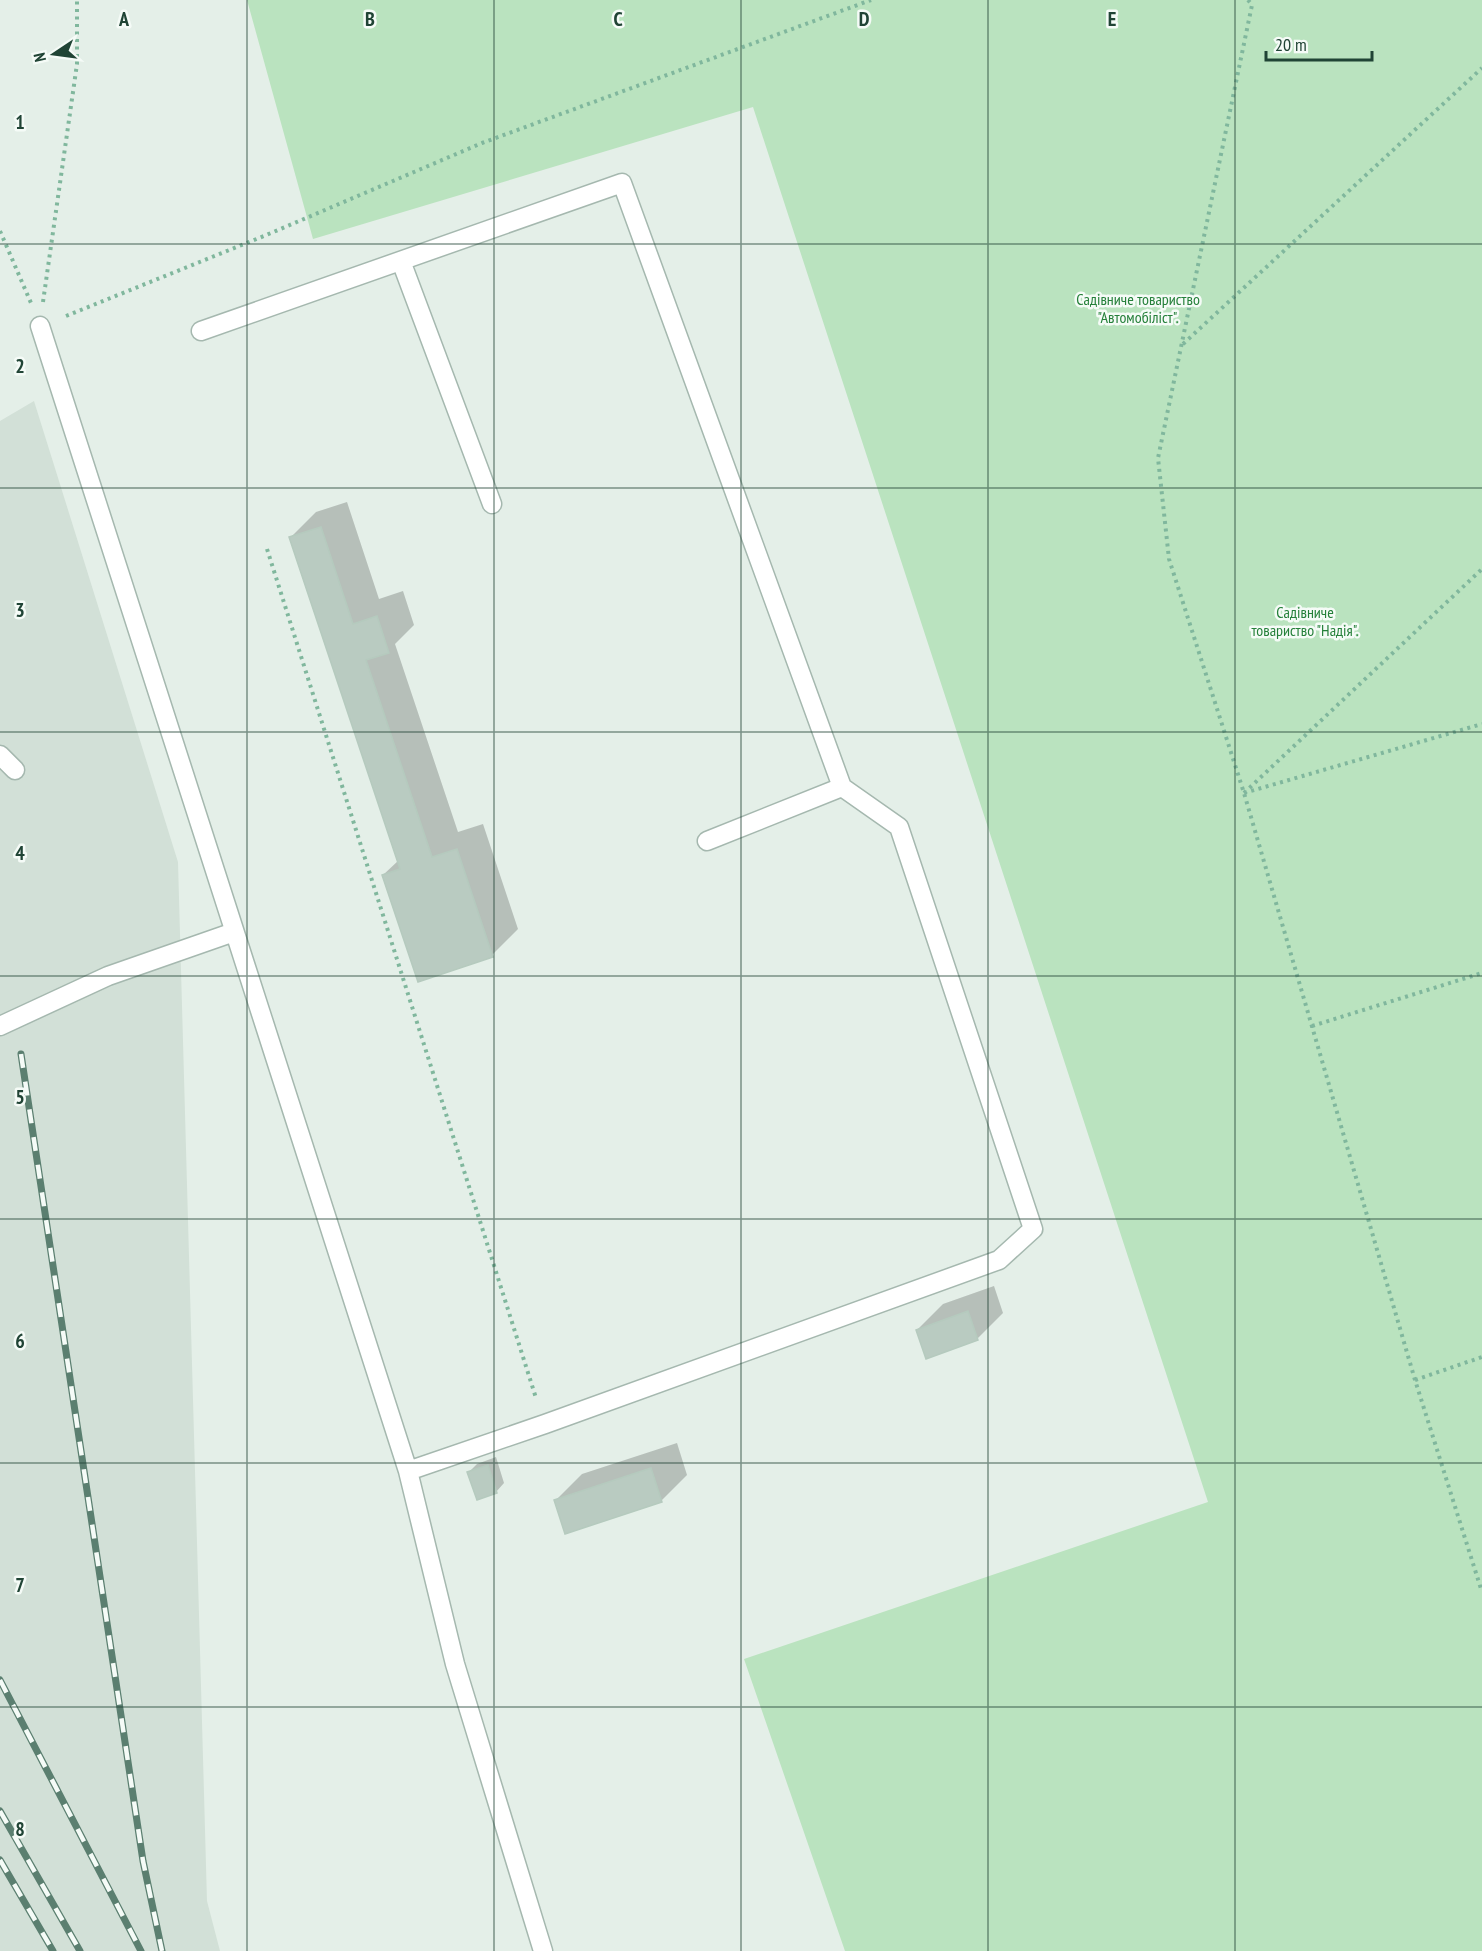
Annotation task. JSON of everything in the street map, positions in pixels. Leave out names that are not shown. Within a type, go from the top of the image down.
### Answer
[{"type":"lane","points":[[201,331],[622,183],[842,787],[899,827],[1032,1229],[999,1260],[545,1424],[408,1471]]},
{"type":"lane","points":[[401,261],[492,504]]},
{"type":"lane","points":[[40,326],[408,1471],[455,1664],[543,1951]]},
{"type":"lane","points":[[0,755],[15,770]]},
{"type":"lane","points":[[707,841],[842,787]]},
{"type":"lane","points":[[0,1026],[108,976],[234,932]]},
{"type":"path","points":[[40,326],[77,64],[77,0]]},
{"type":"path","points":[[40,326],[264,236],[482,143],[871,0]]},
{"type":"path","points":[[1248,0],[1252,5],[1158,458],[1169,559],[1244,793],[1415,1380],[1482,1592]]},
{"type":"path","points":[[1182,344],[1482,68]]},
{"type":"path","points":[[0,231],[40,326]]},
{"type":"path","points":[[267,549],[545,1424]]},
{"type":"path","points":[[1244,793],[1482,568]]},
{"type":"path","points":[[1244,793],[1482,724]]},
{"type":"path","points":[[1312,1026],[1482,973]]},
{"type":"path","points":[[1415,1380],[1482,1357]]},
{"type":"shaded area","points":[[34,401],[178,862],[207,1901],[220,1951],[0,1951],[0,421]]},
{"type":"green space","name":"Садівниче товариство \"Автомобіліст\".","points":[[247,0],[1482,0],[1482,1951],[845,1951],[744,1659],[1208,1502],[753,107],[313,239]]},
{"type":"building","points":[[321,527],[353,624],[377,616],[389,653],[366,660],[432,857],[457,849],[493,957],[418,982],[382,875],[400,869],[289,537]]},
{"type":"building","points":[[968,1311],[978,1340],[926,1359],[916,1330]]},
{"type":"building","points":[[488,1465],[497,1493],[477,1500],[467,1472]]},
{"type":"building","points":[[651,1468],[662,1502],[565,1534],[554,1500]]},
{"type":"railway","points":[[21,1054],[143,1861],[162,1951]]},
{"type":"railway","points":[[0,1680],[141,1951]]},
{"type":"railway","points":[[0,1811],[80,1951]]},
{"type":"railway","points":[[0,1860],[53,1951]]},
{"type":"park label","name":"Садівниче товариство \"Надія\".","points":[[1305,621]]}]
